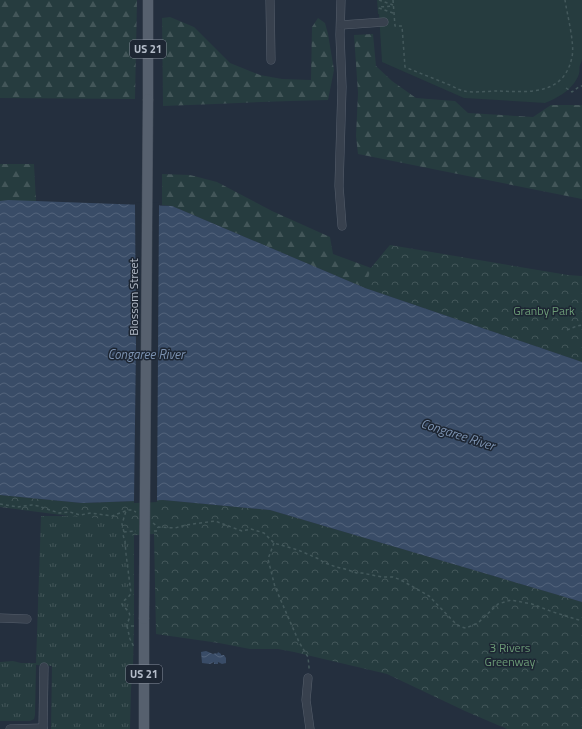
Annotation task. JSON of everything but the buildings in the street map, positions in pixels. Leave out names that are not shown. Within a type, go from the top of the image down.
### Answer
[{"type":"main road","name":"Blossom Street","points":[[144,729],[148,0]]},
{"type":"street","points":[[270,0],[271,60]]},
{"type":"street","points":[[341,0],[340,25],[342,87],[338,186],[342,226]]},
{"type":"street","points":[[340,25],[384,22]]},
{"type":"street","points":[[0,618],[27,619]]},
{"type":"street","points":[[10,729],[43,729],[44,667]]},
{"type":"street","points":[[308,678],[306,700],[310,729]]},
{"type":"path","points":[[379,0],[393,6]]},
{"type":"path","points":[[393,0],[395,26],[402,26],[405,67],[464,91],[535,91],[550,87],[562,78],[567,70],[572,56],[572,46],[565,0]]},
{"type":"path","points":[[393,6],[379,6],[379,8],[394,13]]},
{"type":"path","points":[[566,88],[572,92],[582,86]]},
{"type":"path","points":[[567,330],[582,325]]},
{"type":"path","points":[[0,504],[17,507],[32,505],[42,506],[59,513],[70,512],[80,515],[91,513],[112,516],[126,511],[134,511],[140,515]]},
{"type":"path","points":[[126,511],[122,524],[131,593],[129,597],[122,602],[122,604],[130,614],[127,626],[130,639],[134,647]]},
{"type":"path","points":[[152,523],[158,527],[175,528],[215,521],[242,531],[251,529],[264,533],[274,543],[298,550],[336,567],[357,573],[382,577],[393,577],[401,580],[429,596],[456,624],[461,627],[466,628],[478,623],[498,604],[511,600],[532,604],[582,621]]},
{"type":"path","points":[[150,531],[157,531],[158,527]]},
{"type":"path","points":[[124,532],[137,531]]},
{"type":"path","points":[[274,543],[268,559],[275,587],[299,642],[308,657],[308,678]]},
{"type":"path","points":[[127,626],[134,626]]},
{"type":"green space","points":[[0,0],[137,0],[135,99],[0,98]]},
{"type":"green space","points":[[377,0],[582,0],[582,61],[579,74],[577,79],[565,92],[545,103],[464,98],[382,62]]},
{"type":"green space","points":[[170,17],[194,27],[230,63],[260,75],[282,79],[311,80],[312,27],[318,18],[325,23],[334,70],[328,100],[163,106],[162,18]]},
{"type":"green space","points":[[373,34],[376,66],[392,81],[416,98],[455,101],[468,113],[533,117],[551,105],[582,105],[582,199],[358,154],[356,136],[358,93],[354,35]]},
{"type":"green space","points":[[0,164],[34,164],[36,201],[0,201]]},
{"type":"green space","points":[[162,174],[190,175],[217,182],[272,211],[330,237],[333,254],[371,268],[390,245],[365,288],[172,206],[162,205]]},
{"type":"green space","name":"Granby Park","points":[[390,245],[568,275],[582,276],[582,362],[365,288],[371,268]]},
{"type":"green space","name":"3 Rivers Greenway","points":[[0,495],[82,503],[163,500],[270,510],[582,602],[582,729],[507,729],[387,674],[278,649],[250,649],[156,634],[154,534],[123,536],[120,520],[69,516],[0,507]]},
{"type":"green space","points":[[134,511],[134,626],[130,729],[51,729],[52,666],[36,665],[34,719],[30,721],[0,721],[0,662],[13,661],[21,663],[36,663],[41,516],[112,516]]},
{"type":"water","name":"Congaree River","points":[[8,200],[172,206],[365,288],[582,362],[582,602],[270,510],[163,500],[82,503],[0,495],[0,201]]},
{"type":"water","points":[[206,651],[213,654],[217,654],[218,652],[221,655],[224,655],[226,658],[226,663],[202,663],[201,652]]},
{"type":"pier","points":[[135,202],[159,203],[157,502],[134,503],[136,345]]}]
